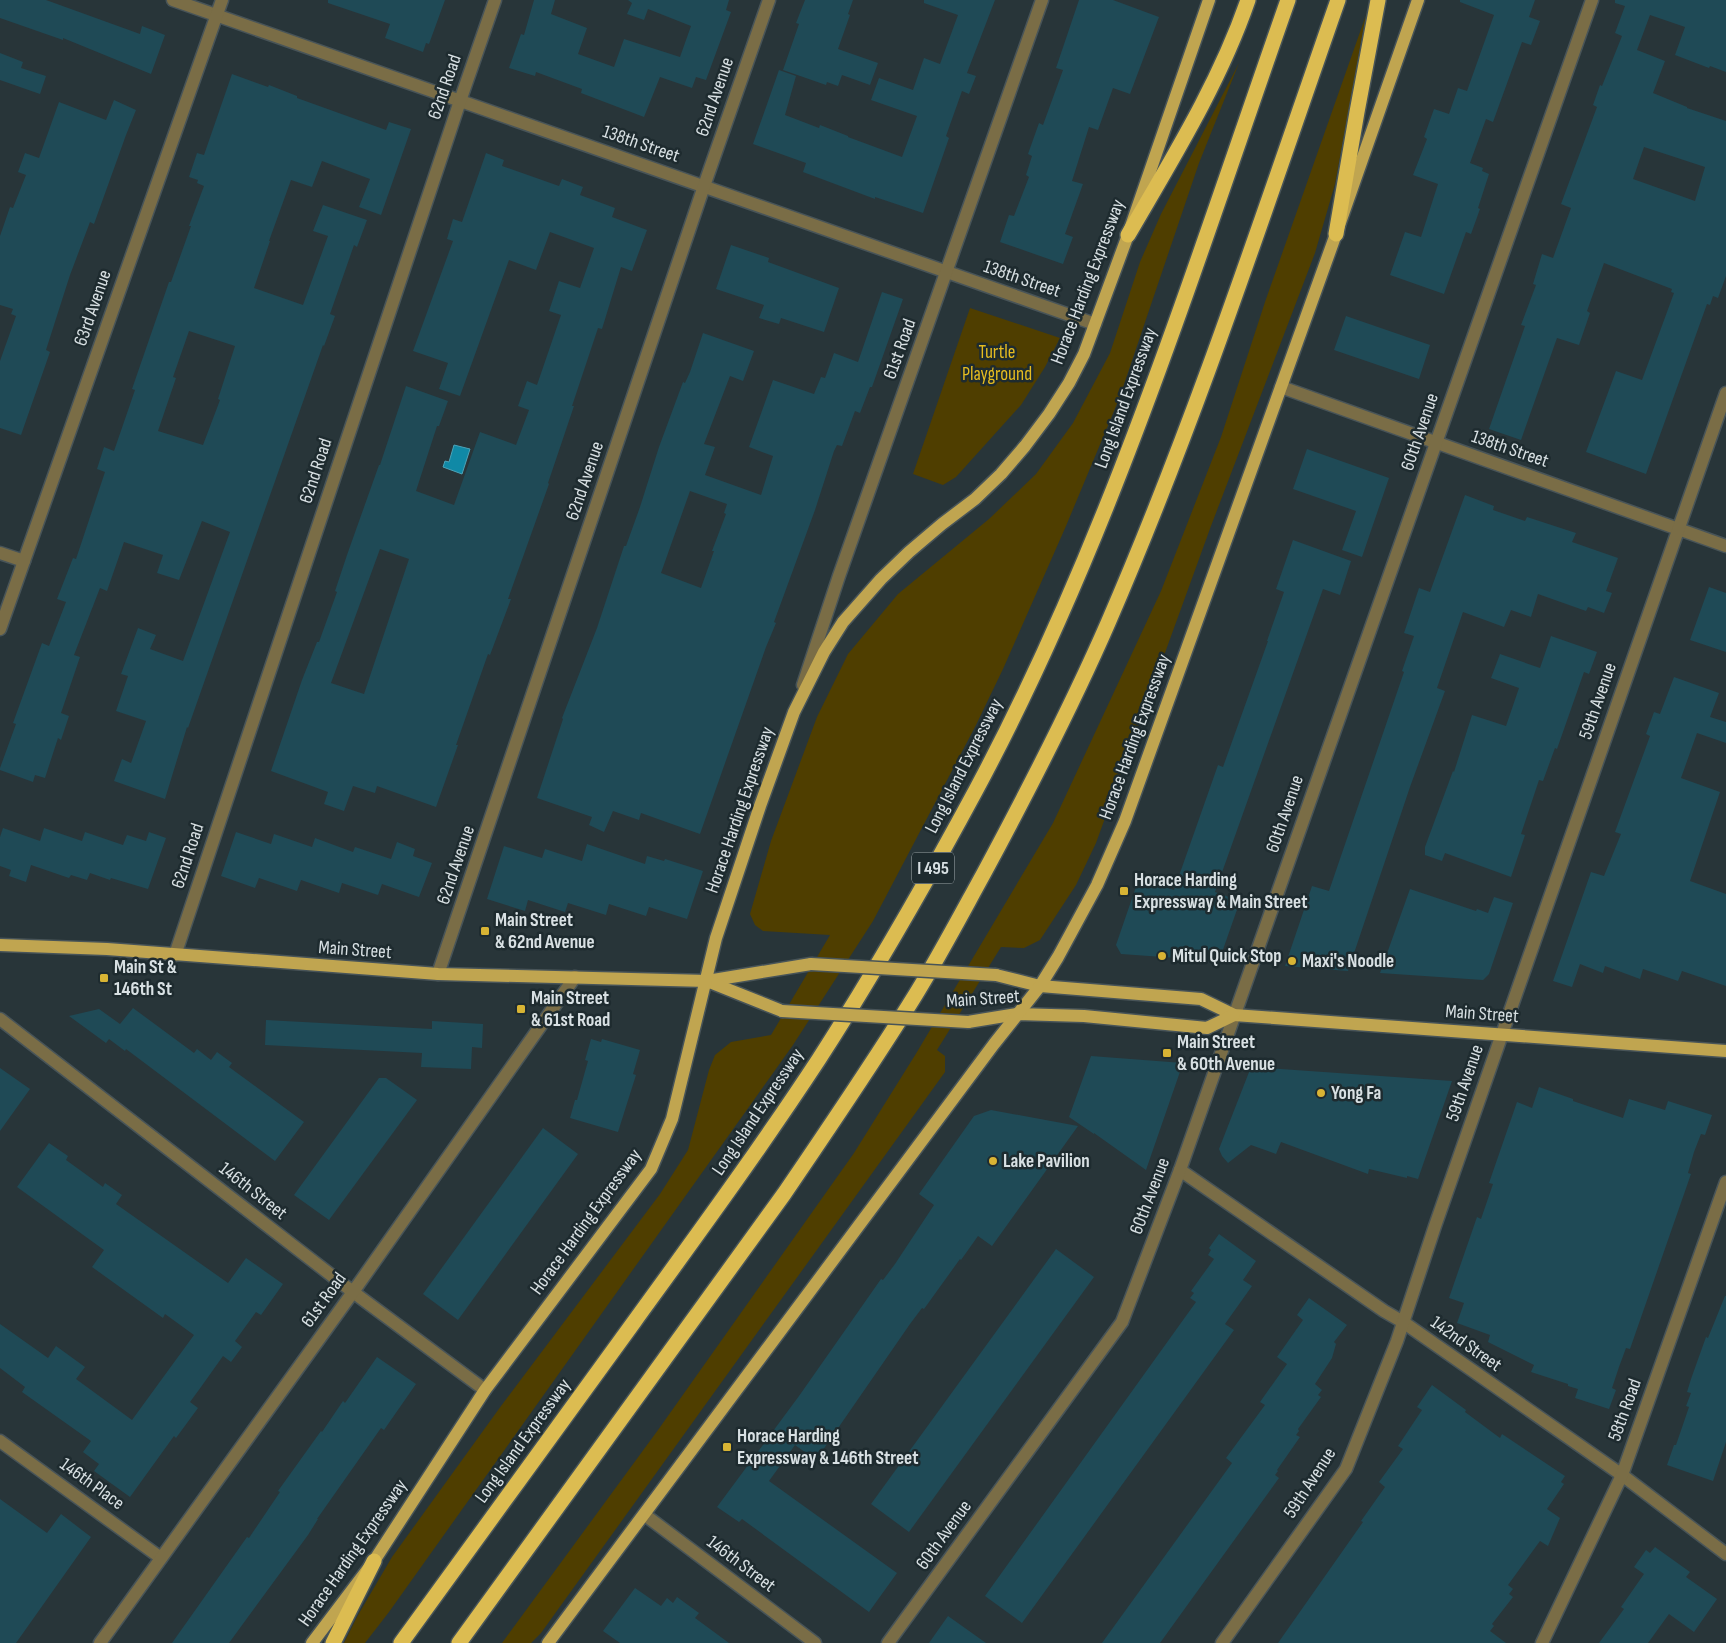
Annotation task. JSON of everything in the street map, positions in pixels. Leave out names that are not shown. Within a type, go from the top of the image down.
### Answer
[{"type":"highway","points":[[1128,235],[1210,91],[1248,0]]},
{"type":"highway","name":"Long Island Expressway","points":[[401,1643],[784,1111],[865,984],[937,861],[978,786],[1048,641],[1112,492],[1169,339],[1288,0]]},
{"type":"highway","name":"I 495","points":[[459,1643],[784,1194],[917,992],[1005,834],[1038,772],[1108,624],[1170,473],[1199,396],[1338,0]]},
{"type":"highway","points":[[1336,234],[1378,0]]},
{"type":"highway","points":[[333,1643],[374,1561]]},
{"type":"main road","name":"Horace Harding Expressway","points":[[312,1643],[374,1561],[485,1390],[651,1169],[672,1119],[716,938],[794,712],[824,652],[843,622],[861,600],[909,552],[975,499],[1001,474],[1049,414],[1069,383],[1084,354],[1128,235],[1208,0]]},
{"type":"main road","name":"Horace Harding Expressway","points":[[548,1643],[1017,1014],[1040,986],[1097,885],[1124,821],[1282,387],[1418,0]]},
{"type":"main road","name":"Main Street","points":[[0,945],[107,949],[438,974],[707,981],[811,964],[996,975],[1040,986],[1201,999],[1234,1015],[1726,1050]]},
{"type":"main road","name":"Main Street","points":[[707,981],[782,1012],[968,1022],[1017,1014],[1084,1016],[1207,1028],[1234,1015]]},
{"type":"street","name":"138th Street","points":[[173,0],[1095,324]]},
{"type":"street","name":"63rd Avenue","points":[[0,629],[222,0]]},
{"type":"street","name":"62nd Road","points":[[175,955],[495,0]]},
{"type":"street","name":"62nd Avenue","points":[[438,974],[704,186],[769,0]]},
{"type":"street","name":"61st Road","points":[[794,712],[839,576],[1042,0]]},
{"type":"street","name":"60th Avenue","points":[[888,1643],[1122,1322],[1180,1170],[1592,0]]},
{"type":"street","name":"138th Street","points":[[1282,387],[1726,546]]},
{"type":"street","name":"59th Avenue","points":[[1222,1643],[1346,1469],[1403,1322],[1726,393]]},
{"type":"street","points":[[0,553],[24,561]]},
{"type":"street","name":"61st Road","points":[[100,1643],[353,1292],[575,977]]},
{"type":"street","name":"146th Street","points":[[0,1019],[353,1292],[485,1390]]},
{"type":"street","name":"142nd Street","points":[[1180,1170],[1384,1311],[1403,1322],[1622,1475],[1726,1554]]},
{"type":"street","name":"58th Road","points":[[1542,1643],[1622,1475],[1726,1182]]},
{"type":"street","name":"146th Place","points":[[0,1441],[161,1558]]},
{"type":"street","name":"146th Street","points":[[645,1515],[815,1643]]},
{"type":"green space","points":[[1366,15],[1335,184],[1315,253],[1211,526],[1096,843],[1076,885],[1040,940],[1024,948],[1001,947],[937,1050],[945,1056],[945,1072],[541,1633],[531,1643],[502,1643],[658,1430],[854,1153],[917,1052],[1053,823],[1161,591],[1221,437],[1265,302]]},
{"type":"green space","points":[[1239,63],[1199,163],[1119,399],[1066,526],[1003,669],[976,725],[873,921],[793,1045],[389,1612],[365,1643],[344,1643],[392,1557],[501,1406],[660,1194],[688,1150],[709,1070],[715,1055],[731,1042],[771,1035],[830,935],[763,931],[755,925],[750,914],[771,841],[817,717],[848,654],[898,594],[989,519],[1036,474],[1073,423],[1110,353],[1140,262],[1161,214]]},
{"type":"green space","name":"Turtle Playground","points":[[970,308],[1060,338],[1045,367],[1021,405],[956,477],[943,485],[913,474]]},
{"type":"water","points":[[454,445],[470,449],[462,474],[443,467],[445,461],[449,462]]},
{"type":"building","points":[[0,0],[46,0],[140,34],[142,26],[165,35],[151,74],[63,38],[63,40],[0,18]]},
{"type":"building","points":[[328,0],[445,0],[429,44],[426,43],[423,52],[385,38],[390,24],[328,3]]},
{"type":"building","points":[[534,0],[555,0],[551,14],[587,28],[578,54],[614,67],[624,39],[680,57],[691,26],[648,9],[644,20],[627,14],[632,3],[628,0],[729,0],[726,10],[731,12],[706,80],[696,77],[692,88],[660,77],[644,117],[581,93],[582,89],[536,72],[535,76],[509,68],[521,34],[524,35]]},
{"type":"building","points":[[805,0],[853,0],[848,14],[850,15],[838,49],[878,63],[870,85],[842,75],[838,86],[827,82],[826,85],[783,70],[799,24],[796,23]]},
{"type":"building","points":[[924,0],[995,0],[967,73],[976,76],[969,94],[962,91],[946,136],[949,138],[923,213],[875,197],[875,199],[803,172],[806,163],[753,144],[779,70],[796,76],[785,115],[819,128],[820,125],[902,157],[917,116],[871,100],[879,78],[913,90],[924,58],[940,64],[958,15],[924,3]]},
{"type":"building","points":[[1079,0],[1113,0],[1159,17],[1130,94],[1113,88],[1098,130],[1089,127],[1072,181],[1083,184],[1065,234],[1073,237],[1063,264],[1000,242],[1009,215],[1014,216],[1029,177],[1026,175],[1032,156],[1028,154],[1039,123],[1043,125],[1063,70],[1056,68]]},
{"type":"building","points":[[1460,0],[1535,0],[1529,17],[1540,21],[1531,45],[1522,42],[1493,122],[1486,119],[1470,163],[1483,168],[1482,171],[1489,174],[1471,234],[1466,232],[1444,294],[1390,275],[1405,232],[1421,237],[1438,184],[1413,175],[1427,139],[1424,137],[1434,109],[1449,114],[1458,88],[1467,91],[1494,15],[1460,2]]},
{"type":"building","points":[[1615,0],[1726,0],[1726,72],[1710,66],[1709,68],[1675,55],[1685,27],[1650,15],[1637,50],[1665,61],[1653,93],[1687,108],[1726,121],[1726,276],[1718,298],[1713,296],[1710,305],[1707,304],[1646,474],[1586,452],[1616,371],[1642,380],[1674,293],[1671,292],[1672,289],[1604,263],[1587,311],[1590,313],[1579,345],[1557,338],[1521,440],[1489,429],[1525,326],[1521,325],[1536,285],[1533,284],[1542,254],[1553,258],[1571,208],[1561,204],[1597,107],[1593,105],[1600,85],[1602,86],[1622,36],[1615,33],[1625,6],[1615,3]],"holes":[[[1644,147],[1705,167],[1695,201],[1633,179]]]},
{"type":"building","points":[[0,53],[23,62],[21,68],[46,76],[40,94],[0,80]]},
{"type":"building","points":[[232,74],[268,87],[269,85],[297,96],[297,98],[386,130],[389,122],[411,129],[381,215],[359,207],[370,179],[322,161],[312,187],[291,180],[254,288],[303,305],[328,236],[313,231],[323,205],[367,220],[357,247],[354,245],[330,314],[335,316],[187,727],[165,799],[114,781],[122,759],[131,763],[146,721],[116,711],[128,676],[121,674],[138,628],[156,635],[150,649],[183,661],[230,532],[202,521],[179,580],[157,573],[163,555],[124,542],[107,591],[100,588],[74,655],[80,657],[61,713],[69,716],[61,740],[58,738],[45,778],[35,775],[33,782],[0,770],[0,768],[16,724],[13,723],[42,643],[49,646],[66,602],[57,599],[73,558],[76,559],[105,472],[97,469],[104,447],[114,451],[135,390],[132,389],[169,282],[171,282],[191,226],[189,226],[204,186],[197,183],[198,180],[189,177],[197,153],[204,155]],"holes":[[[189,331],[235,346],[218,399],[220,400],[203,445],[158,431],[176,378],[173,377]]]},
{"type":"building","points":[[114,100],[136,110],[94,224],[90,222],[70,275],[46,350],[50,352],[21,435],[0,428],[0,361],[16,316],[11,314],[13,309],[0,305],[0,236],[10,207],[13,208],[26,175],[18,172],[25,153],[39,158],[59,102],[106,120]]},
{"type":"building","points":[[486,153],[504,160],[502,166],[559,186],[562,179],[583,187],[580,195],[615,208],[612,217],[647,230],[632,271],[621,267],[602,329],[598,328],[549,484],[508,599],[511,599],[490,655],[488,654],[436,807],[377,786],[375,793],[353,786],[344,811],[324,804],[328,792],[271,771],[302,680],[317,642],[319,642],[337,592],[335,591],[347,555],[406,386],[448,401],[439,426],[437,426],[416,491],[454,505],[480,432],[516,445],[529,410],[518,406],[527,381],[537,385],[561,315],[549,311],[559,281],[580,288],[594,248],[550,232],[536,270],[509,260],[460,396],[439,389],[448,363],[413,351],[453,241],[447,239],[453,219],[462,222]],"holes":[[[380,549],[409,559],[364,694],[331,683]]]},
{"type":"building","points":[[731,245],[769,258],[768,262],[839,288],[824,332],[781,318],[779,324],[759,318],[764,305],[716,289]]},
{"type":"building","points":[[882,292],[903,299],[872,387],[870,387],[860,413],[855,411],[842,446],[837,445],[834,451],[815,510],[774,622],[776,623],[700,834],[641,813],[639,820],[613,811],[604,832],[589,825],[592,817],[537,798],[562,718],[597,628],[659,447],[683,382],[685,383],[690,372],[703,333],[754,351],[743,381],[730,376],[704,444],[715,447],[705,475],[761,495],[773,456],[749,447],[773,380],[814,394],[821,377],[825,378],[834,353],[858,362]],"holes":[[[690,491],[727,504],[724,513],[726,514],[701,588],[661,573]]]},
{"type":"building","points":[[1346,316],[1430,345],[1419,379],[1334,350]]},
{"type":"building","points":[[1307,449],[1389,478],[1362,557],[1342,550],[1356,511],[1293,489]]},
{"type":"building","points":[[1465,495],[1494,506],[1493,510],[1525,521],[1527,517],[1576,533],[1572,542],[1618,558],[1606,591],[1612,593],[1604,613],[1588,607],[1586,611],[1538,594],[1531,617],[1511,610],[1504,627],[1463,612],[1437,688],[1445,691],[1410,787],[1348,971],[1285,966],[1312,886],[1329,891],[1404,672],[1402,671],[1414,636],[1404,633],[1419,588],[1430,592]]},
{"type":"building","points":[[1293,540],[1351,561],[1340,595],[1323,589],[1215,892],[1240,901],[1219,961],[1121,954],[1116,945],[1139,878],[1174,890],[1218,765],[1223,767],[1268,641],[1284,592],[1276,589]]},
{"type":"building","points":[[1709,587],[1726,593],[1726,652],[1690,640]]},
{"type":"building","points":[[1551,636],[1597,652],[1589,674],[1584,672],[1557,749],[1555,748],[1543,781],[1539,780],[1521,834],[1525,835],[1511,877],[1445,853],[1442,861],[1425,855],[1425,847],[1454,772],[1472,715],[1506,726],[1519,688],[1491,678],[1500,654],[1540,668]]},
{"type":"building","points":[[1674,677],[1719,693],[1710,717],[1726,722],[1726,743],[1697,733],[1681,778],[1720,792],[1690,881],[1726,894],[1726,986],[1682,971],[1678,981],[1643,969],[1640,979],[1605,966],[1603,973],[1580,964],[1572,987],[1553,981],[1591,872],[1604,876],[1621,834],[1615,832],[1650,736],[1646,734],[1654,712],[1660,714]]},
{"type":"building","points":[[3,828],[40,841],[44,828],[82,841],[85,832],[123,845],[127,835],[146,841],[149,832],[166,838],[148,889],[90,873],[87,880],[71,875],[69,878],[31,865],[26,882],[9,876],[11,870],[0,866],[0,837]]},
{"type":"building","points":[[236,832],[271,844],[274,834],[312,847],[315,838],[353,852],[355,847],[391,859],[397,842],[415,849],[413,856],[432,863],[419,897],[382,884],[378,895],[342,883],[339,893],[301,880],[297,891],[259,878],[255,888],[221,876]]},
{"type":"building","points":[[587,844],[645,864],[647,856],[664,861],[665,859],[703,871],[687,919],[649,907],[646,916],[609,904],[606,915],[568,903],[565,912],[528,900],[525,911],[487,899],[504,846],[542,858],[545,849],[582,861]]},
{"type":"building","points":[[1410,889],[1476,911],[1477,909],[1488,913],[1494,897],[1513,903],[1489,974],[1483,980],[1380,973]]},
{"type":"building","points":[[133,1008],[194,1053],[197,1049],[211,1060],[217,1052],[232,1063],[229,1067],[304,1122],[275,1161],[126,1049],[125,1051],[109,1039],[106,1043],[69,1016],[99,1009],[120,1024]]},
{"type":"building","points":[[266,1020],[432,1029],[432,1021],[483,1024],[482,1048],[472,1047],[471,1069],[421,1067],[422,1053],[265,1045]]},
{"type":"building","points":[[591,1039],[601,1042],[602,1039],[640,1050],[633,1074],[636,1075],[618,1132],[570,1118],[588,1061],[585,1060]]},
{"type":"building","points":[[1091,1056],[1183,1063],[1146,1170],[1069,1117]]},
{"type":"building","points":[[1251,1067],[1452,1081],[1418,1179],[1369,1169],[1368,1174],[1281,1142],[1276,1154],[1251,1145],[1228,1163],[1219,1149]]},
{"type":"building","points":[[0,1068],[30,1089],[0,1131]]},
{"type":"building","points":[[379,1078],[386,1078],[417,1100],[329,1220],[294,1195]]},
{"type":"building","points":[[1539,1087],[1623,1118],[1629,1099],[1665,1110],[1668,1101],[1712,1115],[1705,1135],[1701,1134],[1694,1152],[1688,1173],[1691,1174],[1630,1349],[1626,1348],[1619,1367],[1612,1388],[1616,1390],[1609,1409],[1575,1398],[1578,1389],[1531,1372],[1534,1365],[1488,1342],[1490,1335],[1457,1323],[1464,1303],[1449,1298],[1477,1217],[1481,1219],[1493,1184],[1489,1183],[1517,1102],[1532,1108]]},
{"type":"building","points":[[991,1110],[1078,1126],[992,1246],[978,1236],[924,1309],[922,1308],[910,1324],[816,1460],[795,1445],[769,1481],[897,1573],[869,1612],[742,1519],[739,1522],[717,1507],[799,1396],[881,1279],[883,1280],[895,1264],[934,1205],[919,1194],[974,1116]]},
{"type":"building","points":[[543,1128],[578,1154],[458,1320],[423,1294]]},
{"type":"building","points":[[49,1143],[68,1156],[66,1160],[103,1187],[105,1183],[122,1195],[116,1204],[228,1283],[246,1258],[283,1284],[261,1315],[256,1312],[235,1341],[242,1347],[231,1362],[223,1356],[190,1402],[198,1408],[176,1438],[174,1436],[130,1497],[94,1471],[99,1464],[83,1452],[91,1441],[22,1392],[25,1387],[0,1368],[0,1324],[48,1358],[56,1346],[85,1367],[76,1379],[132,1420],[194,1335],[165,1314],[163,1318],[92,1267],[104,1250],[17,1187]]},
{"type":"building","points":[[1219,1234],[1256,1261],[1243,1280],[1252,1286],[1225,1324],[1234,1330],[1022,1623],[985,1596],[1196,1302],[1190,1298],[1194,1293],[1191,1291],[1214,1259],[1208,1255],[1211,1250],[1209,1248]]},
{"type":"building","points":[[1056,1249],[1094,1277],[909,1532],[871,1504]]},
{"type":"building","points":[[1725,1296],[1726,1442],[1713,1481],[1667,1465],[1689,1407],[1686,1406],[1691,1393],[1687,1392],[1691,1379],[1706,1337],[1708,1338]]},
{"type":"building","points":[[1309,1298],[1347,1325],[1334,1342],[1336,1344],[1332,1358],[1315,1384],[1322,1390],[1318,1395],[1321,1397],[1298,1429],[1299,1431],[1296,1435],[1300,1437],[1275,1475],[1279,1478],[1160,1643],[1102,1643],[1232,1463],[1226,1458],[1265,1405],[1260,1402],[1287,1364],[1277,1357],[1303,1320],[1297,1315]]},
{"type":"building","points":[[377,1357],[416,1384],[384,1430],[381,1428],[317,1519],[308,1535],[229,1643],[172,1643],[247,1537],[249,1538],[280,1492],[278,1491],[321,1431],[343,1401],[345,1403]]},
{"type":"building","points":[[1432,1385],[1500,1438],[1502,1434],[1565,1476],[1561,1482],[1564,1484],[1547,1509],[1560,1518],[1548,1546],[1540,1541],[1508,1585],[1513,1589],[1509,1594],[1513,1597],[1492,1624],[1494,1626],[1490,1631],[1506,1643],[1278,1643],[1363,1522],[1361,1521],[1385,1487],[1379,1482],[1403,1449],[1398,1446],[1422,1410],[1417,1407]]},
{"type":"building","points":[[0,1499],[47,1533],[61,1514],[91,1537],[16,1643],[0,1643]]},
{"type":"building","points":[[1655,1547],[1690,1572],[1686,1577],[1717,1599],[1694,1632],[1669,1614],[1648,1643],[1599,1643],[1624,1609],[1621,1607],[1644,1574],[1634,1567],[1646,1550],[1650,1553]]},
{"type":"building","points":[[635,1588],[661,1606],[667,1598],[673,1603],[677,1597],[699,1613],[695,1618],[729,1643],[620,1643],[603,1631]]},
{"type":"building","points":[[948,1616],[986,1643],[929,1643]]},
{"type":"place","name":"Horace Harding Expressway & Main Street","points":[[1124,891]]},
{"type":"place","name":"Main Street & 62nd Avenue","points":[[485,931]]},
{"type":"place","name":"Mitul Quick Stop","points":[[1162,956]]},
{"type":"place","name":"Maxi's Noodle","points":[[1292,961]]},
{"type":"place","name":"Main St & 146th St","points":[[104,978]]},
{"type":"place","name":"Main Street & 61st Road","points":[[521,1009]]},
{"type":"place","name":"Main Street & 60th Avenue","points":[[1167,1053]]},
{"type":"place","name":"Yong Fa","points":[[1321,1093]]},
{"type":"place","name":"Lake Pavilion","points":[[993,1161]]},
{"type":"place","name":"Horace Harding Expressway & 146th Street","points":[[727,1447]]}]
